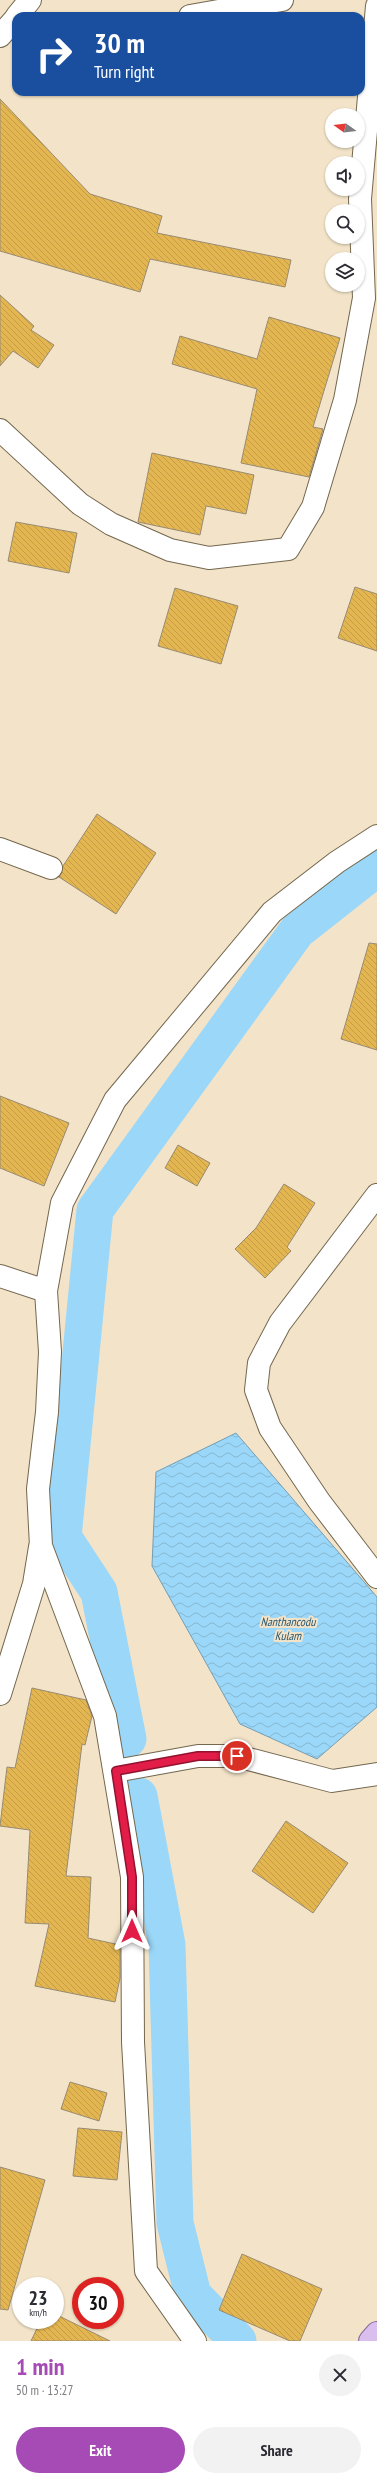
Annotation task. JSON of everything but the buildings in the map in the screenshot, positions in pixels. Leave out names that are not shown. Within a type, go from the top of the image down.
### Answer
[{"type":"main road","points":[[370,2341],[377,2333]]},
{"type":"street","points":[[22,12],[30,0]]},
{"type":"street","points":[[213,12],[282,0]]},
{"type":"street","points":[[0,430],[80,504],[111,524],[170,550],[209,558],[288,549],[313,507],[345,400],[364,298],[360,199],[377,6]]},
{"type":"street","points":[[0,1694],[34,1584],[41,1546],[38,1489],[47,1412],[50,1352],[46,1291],[62,1203],[115,1100],[272,912],[337,862],[377,836]]},
{"type":"street","points":[[0,849],[51,868]]},
{"type":"street","points":[[377,1195],[280,1323],[259,1363],[256,1390],[270,1428],[319,1501],[377,1577]]},
{"type":"street","points":[[0,1276],[46,1291]]},
{"type":"street","points":[[41,1546],[105,1716],[116,1771],[132,1877],[133,2042],[146,2271],[196,2341]]},
{"type":"street","points":[[116,1771],[198,1756],[237,1756],[332,1781],[377,1774]]},
{"type":"water","name":"Nanthancodu Kulam","points":[[236,1433],[377,1597],[377,1707],[317,1759],[240,1724],[152,1566],[156,1472]]},
{"type":"waterway","points":[[128,1739],[99,1592],[63,1537],[95,1210],[297,931],[377,868]]},
{"type":"waterway","points":[[139,1796],[167,1945],[175,2223],[193,2295],[238,2341]]},
{"type":"route","points":[[132,1931],[132,1877],[116,1771],[198,1756],[237,1756]]}]
